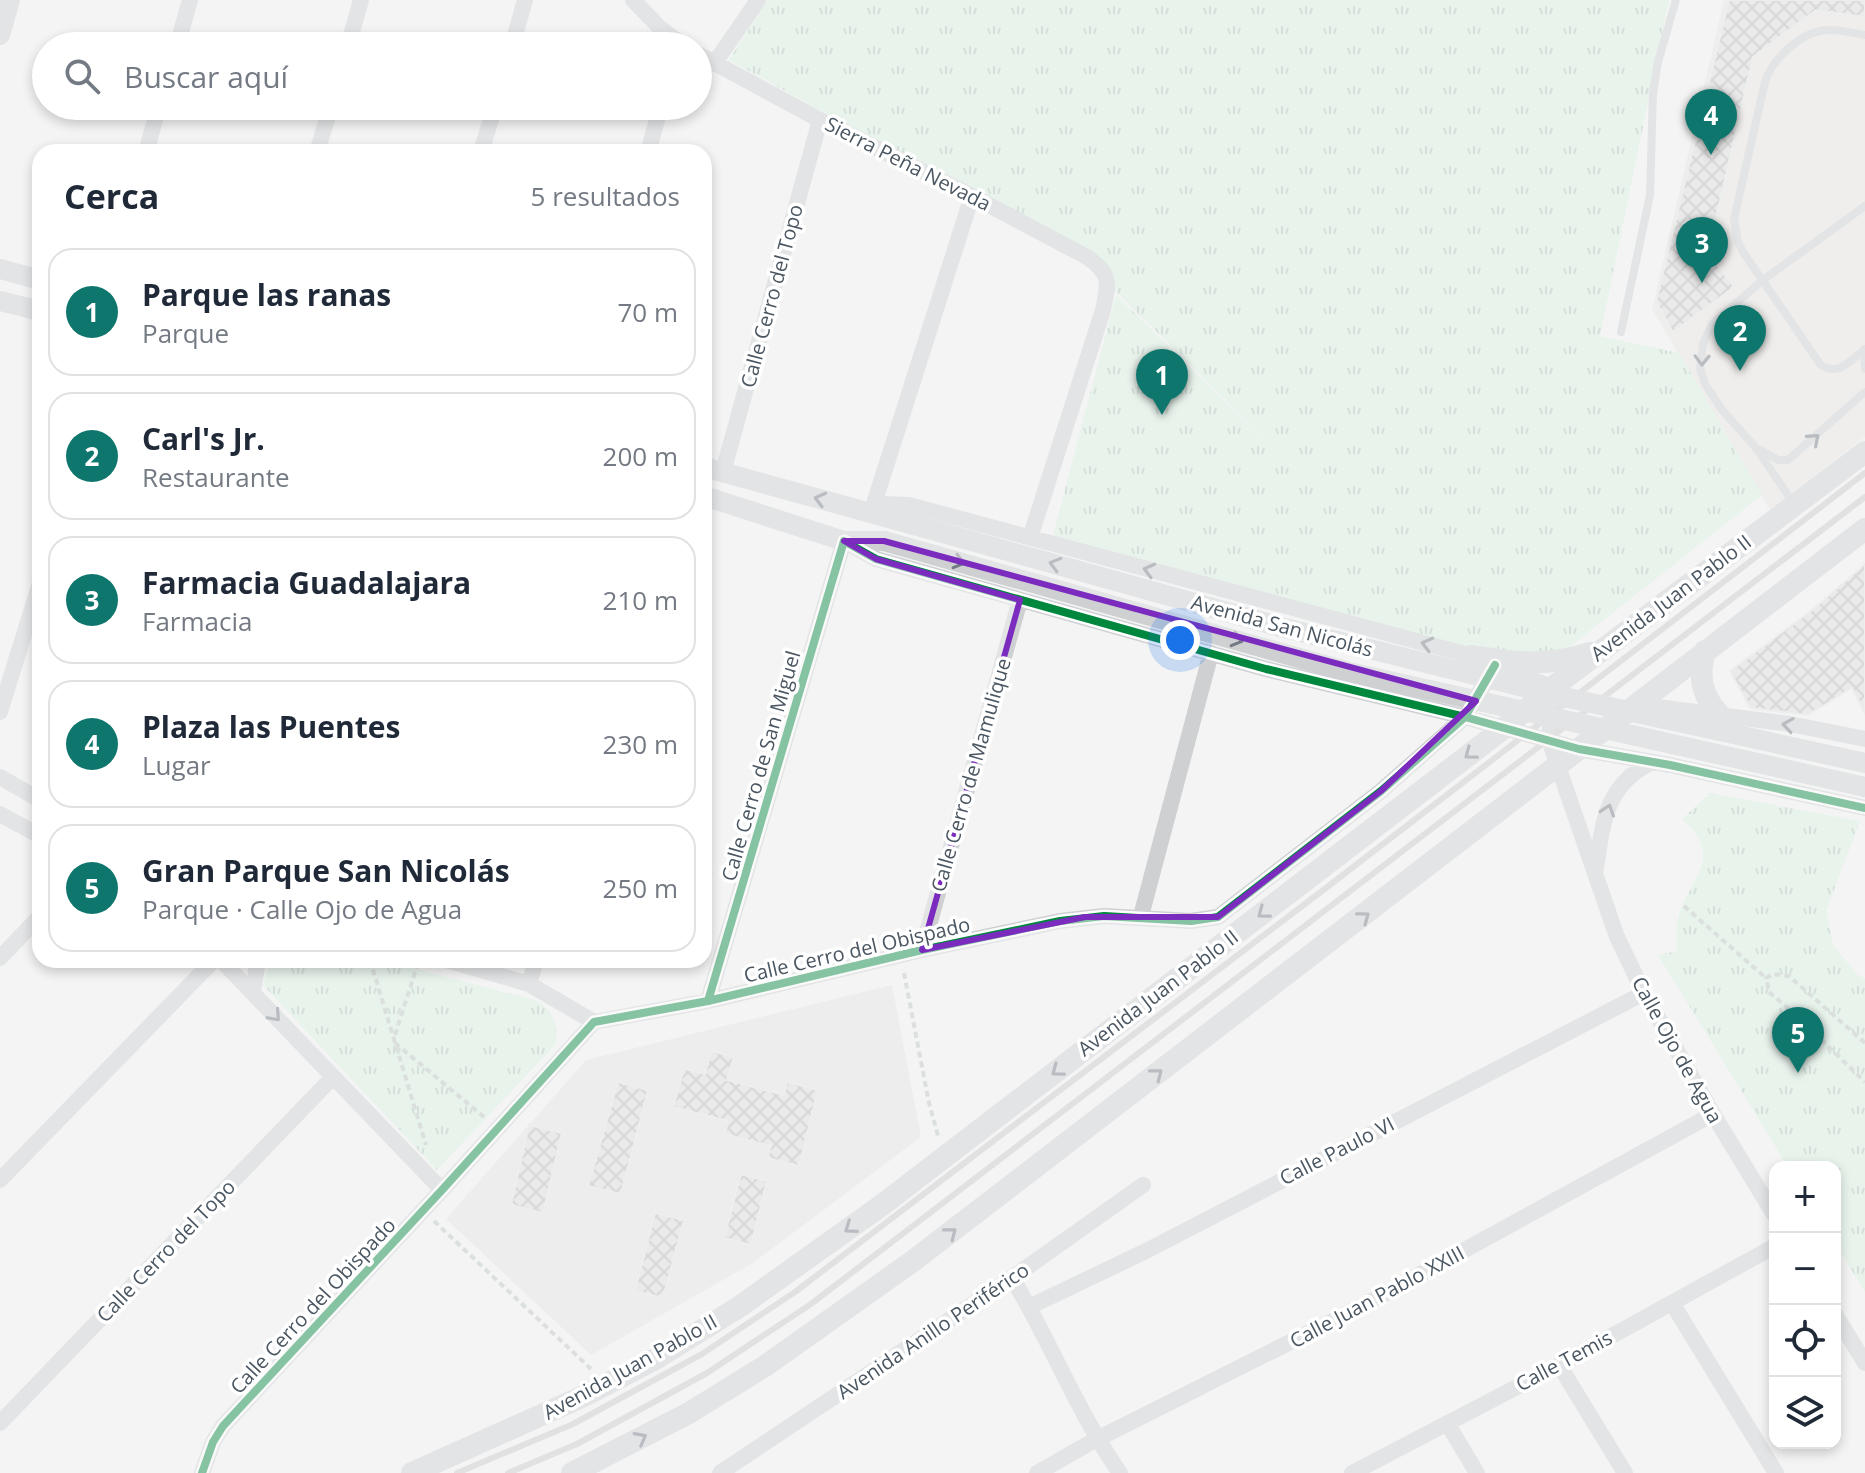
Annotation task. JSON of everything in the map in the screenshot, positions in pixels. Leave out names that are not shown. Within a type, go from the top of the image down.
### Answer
[{"type":"main road","name":"Avenida Juan Pablo II","points":[[412,1473],[465,1452],[607,1384],[657,1358],[739,1307],[882,1205],[1504,728],[1602,649],[1865,452]]},
{"type":"main road","points":[[572,1473],[702,1405],[765,1366],[913,1261],[1865,529]]},
{"type":"main road","points":[[1472,656],[1512,662],[1553,663],[1602,649]]},
{"type":"main road","points":[[1705,651],[1702,685],[1711,706],[1719,714]]},
{"type":"street","points":[[0,35],[10,0]]},
{"type":"street","points":[[181,32],[190,0]]},
{"type":"street","points":[[352,32],[361,0]]},
{"type":"street","points":[[516,32],[525,0]]},
{"type":"street","points":[[633,0],[666,32]]},
{"type":"street","points":[[714,64],[758,0]]},
{"type":"street","name":"Sierra Peña Nevada","points":[[714,64],[1100,265],[1107,283],[1103,310],[1030,538]]},
{"type":"street","points":[[148,144],[155,120]]},
{"type":"street","points":[[319,144],[327,120]]},
{"type":"street","points":[[483,144],[491,120]]},
{"type":"street","points":[[650,144],[657,120]]},
{"type":"street","name":"Calle Cerro del Topo","points":[[714,469],[820,120]]},
{"type":"street","points":[[871,513],[972,196]]},
{"type":"street","points":[[5,269],[32,277]]},
{"type":"street","points":[[3,302],[32,309]]},
{"type":"street","name":"Avenida San Nicolás","points":[[714,469],[1281,627],[1555,695],[1865,763]]},
{"type":"street","name":"Avenida San Nicolás","points":[[712,499],[844,541],[884,541],[1349,672],[1865,787]]},
{"type":"street","points":[[871,513],[883,504],[909,505],[1472,656],[1553,687],[1639,704],[1790,724],[1865,739]]},
{"type":"street","points":[[844,541],[876,559],[1354,692],[1465,717],[1579,749],[1670,765],[1865,808]]},
{"type":"street","name":"Calle Cerro de San Miguel","points":[[708,1001],[844,541]]},
{"type":"street","name":"Calle Cerro de Mamulique","points":[[922,950],[1020,600]]},
{"type":"street","points":[[0,712],[32,609]]},
{"type":"street","points":[[1141,916],[1211,653]]},
{"type":"street","name":"Calle Cerro del Obispado","points":[[202,1473],[213,1442],[223,1426],[594,1022],[708,1001],[1060,921],[1104,916],[1191,921],[1218,917],[1381,791],[1465,717],[1495,665]]},
{"type":"street","name":"Calle Ojo de Agua","points":[[1553,687],[1549,740],[1617,937],[1644,993],[1769,1206]]},
{"type":"street","points":[[1670,765],[1665,750],[1666,734],[1675,720],[1688,711]]},
{"type":"street","points":[[1594,876],[1605,820],[1615,791],[1625,778],[1652,762]]},
{"type":"street","points":[[0,777],[32,795]]},
{"type":"street","points":[[0,814],[32,832]]},
{"type":"street","points":[[0,958],[32,924]]},
{"type":"street","points":[[0,1180],[206,968]]},
{"type":"street","points":[[229,968],[440,1188]]},
{"type":"street","points":[[253,991],[257,968]]},
{"type":"street","points":[[474,968],[529,984],[594,1022]]},
{"type":"street","points":[[529,984],[534,968]]},
{"type":"street","name":"Calle Paulo VI","points":[[1029,1307],[1146,1251],[1644,993]]},
{"type":"street","name":"Calle Cerro del Topo","points":[[0,1423],[332,1078]]},
{"type":"street","name":"Calle Juan Pablo XXIII","points":[[1037,1473],[1097,1439],[1364,1305],[1713,1114]]},
{"type":"street","name":"Avenida Anillo Periférico","points":[[720,1473],[1012,1278],[1143,1185]]},
{"type":"street","name":"Calle Temis","points":[[1352,1473],[1559,1365],[1769,1249]]},
{"type":"street","points":[[1012,1278],[1097,1439],[1120,1473]]},
{"type":"street","points":[[1672,1303],[1776,1473]]},
{"type":"street","points":[[1841,1324],[1865,1363]]},
{"type":"street","points":[[1559,1365],[1625,1473]]},
{"type":"street","points":[[1447,1423],[1477,1473]]},
{"type":"lane","points":[[1621,332],[1650,195],[1653,93],[1658,62],[1676,0]]},
{"type":"lane","points":[[1864,349],[1838,369],[1820,364],[1738,242],[1734,219],[1768,71],[1785,53],[1817,32],[1829,30],[1865,35]]},
{"type":"lane","points":[[1795,505],[1756,448],[1722,410],[1705,384],[1700,356],[1712,324],[1763,280],[1865,206]]},
{"type":"lane","points":[[1864,349],[1865,369]]},
{"type":"lane","points":[[1756,448],[1778,460],[1788,460],[1865,392]]},
{"type":"path","points":[[1684,906],[1766,978],[1769,992],[1865,1082]]},
{"type":"path","points":[[901,955],[935,1128],[948,1154]]},
{"type":"path","points":[[372,968],[440,1188]]},
{"type":"path","points":[[394,1040],[416,968]]},
{"type":"path","points":[[1766,978],[1773,974],[1789,976],[1865,1043]]},
{"type":"path","points":[[394,1040],[498,1128]]},
{"type":"path","points":[[423,1211],[607,1384]]},
{"type":"highlighted area","points":[[844,541],[884,541],[1476,701],[1381,791],[1218,917],[1085,917],[922,950],[1020,600],[876,559]]},
{"type":"shaded area","points":[[1724,0],[1865,0],[1865,437],[1770,510],[1652,309]]},
{"type":"shaded area","points":[[892,985],[921,1137],[753,1263],[591,1355],[446,1219],[586,1060]]},
{"type":"green space","points":[[767,0],[1669,0],[1600,336],[1679,353],[1762,495],[1558,656],[1495,665],[1421,636],[1053,535],[1116,295],[1322,495],[1107,283],[1087,257],[729,60]]},
{"type":"green space","points":[[1710,793],[1860,821],[1826,911],[1833,945],[1865,979],[1865,1292],[1841,1253],[1841,1161],[1784,1161],[1658,955],[1677,951],[1678,919],[1703,857],[1702,845],[1682,819]]},
{"type":"green space","points":[[269,968],[412,968],[538,1001],[554,1020],[556,1044],[437,1170],[263,985]]},
{"type":"building","points":[[1729,0],[1865,0],[1865,17],[1816,10],[1753,57],[1708,253],[1734,287],[1673,332],[1656,302]]},
{"type":"building","points":[[1865,564],[1865,714],[1852,688],[1808,715],[1750,708],[1730,671],[1812,610]]},
{"type":"building","points":[[711,1051],[734,1057],[727,1080],[784,1095],[787,1082],[818,1090],[799,1166],[767,1158],[771,1146],[725,1134],[728,1121],[673,1107],[684,1069],[705,1074]]},
{"type":"building","points":[[618,1082],[648,1090],[621,1194],[588,1186]]},
{"type":"building","points":[[529,1125],[562,1133],[543,1213],[511,1205]]},
{"type":"building","points":[[741,1174],[767,1181],[751,1245],[724,1238]]},
{"type":"building","points":[[655,1213],[684,1220],[663,1298],[635,1291]]},
{"type":"railway","points":[[457,1473],[573,1424],[702,1354],[795,1292],[1865,473]]},
{"type":"railway","points":[[508,1473],[577,1444],[707,1373],[811,1304],[1865,497]]},
{"type":"cycle path","points":[[708,1001],[844,541],[876,559],[1266,669],[1465,717],[1579,749],[1670,765],[1865,808]]},
{"type":"cycle path","points":[[202,1473],[213,1442],[223,1426],[594,1022],[708,1001],[1060,921],[1104,916],[1191,921],[1218,917],[1381,791],[1465,717],[1495,665]]},
{"type":"place","name":"Plaza las Puentes","points":[[1711,155]]},
{"type":"place","name":"Farmacia Guadalajara","points":[[1702,283]]},
{"type":"place","name":"Carl's Jr.","points":[[1740,371]]},
{"type":"place","name":"Parque las ranas","points":[[1162,415]]},
{"type":"place","name":"Gran Parque San Nicolás","points":[[1798,1073]]}]
